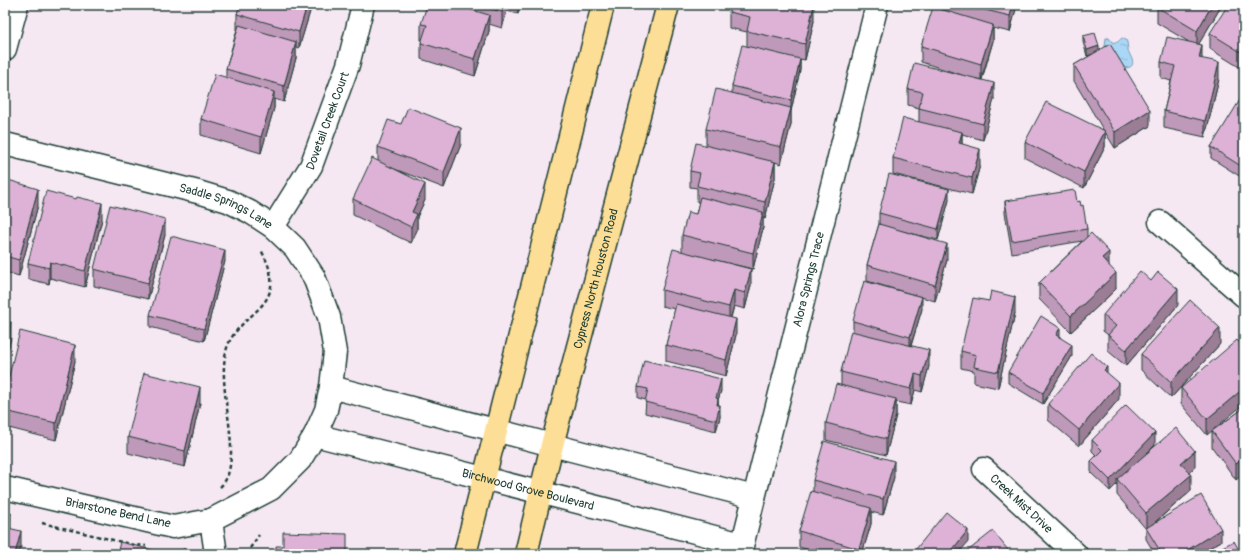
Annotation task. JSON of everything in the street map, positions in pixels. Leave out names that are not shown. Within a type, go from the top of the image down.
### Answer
[{"type":"main road","points":[[465,554],[603,5]]},
{"type":"main road","name":"Cypress North Houston Road","points":[[526,554],[552,445],[668,5]]},
{"type":"street","points":[[5,49],[17,5]]},
{"type":"street","name":"Dovetail Creek Court","points":[[272,227],[311,166],[348,64],[363,5]]},
{"type":"street","name":"Alora Springs Trace","points":[[741,549],[877,5]]},
{"type":"street","name":"Saddle Springs Lane","points":[[5,144],[228,201],[250,212],[272,227],[295,248],[314,277],[329,317],[335,352],[331,386]]},
{"type":"street","points":[[1160,222],[1244,296]]},
{"type":"street","points":[[331,386],[754,497]]},
{"type":"street","name":"Briarstone Bend Lane","points":[[5,488],[173,527],[211,520],[271,489],[300,460],[315,435],[326,410],[331,386]]},
{"type":"street","name":"Birchwood Grove Boulevard","points":[[315,435],[541,493],[741,549]]},
{"type":"street","name":"Creek Mist Drive","points":[[984,469],[1076,554]]},
{"type":"street","points":[[211,520],[216,554]]},
{"type":"path","points":[[219,489],[227,477],[232,452],[224,392],[225,355],[228,344],[235,334],[264,303],[269,293],[272,279],[268,263],[260,248]]},
{"type":"path","points":[[246,554],[259,535]]},
{"type":"water","points":[[1106,38],[1109,38],[1114,43],[1118,42],[1122,38],[1126,40],[1133,64],[1132,66],[1125,68],[1121,64],[1118,57],[1106,51]]},
{"type":"building","points":[[240,5],[307,5],[299,32],[237,14]]},
{"type":"building","points":[[427,5],[455,5],[489,15],[475,59],[421,43],[427,25],[421,24]]},
{"type":"building","points":[[477,5],[504,5],[502,12]]},
{"type":"building","points":[[731,5],[814,5],[805,44],[747,31],[750,17],[729,12]]},
{"type":"building","points":[[965,5],[1013,5],[1010,16]]},
{"type":"building","points":[[1158,5],[1212,5],[1197,31],[1157,7]]},
{"type":"building","points":[[1228,5],[1244,5],[1244,54],[1210,33]]},
{"type":"building","points":[[933,7],[993,25],[981,64],[921,46]]},
{"type":"building","points":[[239,25],[296,42],[284,86],[226,69]]},
{"type":"building","points":[[1095,33],[1099,46],[1087,50],[1083,36]]},
{"type":"building","points":[[1167,37],[1202,45],[1199,58],[1219,62],[1205,121],[1164,111],[1175,66],[1161,62]]},
{"type":"building","points":[[1110,44],[1150,110],[1115,132],[1074,65]]},
{"type":"building","points":[[742,45],[800,59],[791,100],[732,86]]},
{"type":"building","points":[[914,63],[994,83],[983,124],[919,108],[923,92],[908,89]]},
{"type":"building","points":[[215,74],[274,92],[261,137],[201,119]]},
{"type":"building","points":[[716,89],[791,108],[781,147],[706,129]]},
{"type":"building","points":[[1243,95],[1244,96],[1244,168],[1211,147]]},
{"type":"building","points":[[1046,102],[1105,131],[1084,172],[1025,142]]},
{"type":"building","points":[[408,107],[461,128],[444,172],[378,147],[388,120],[401,124]]},
{"type":"building","points":[[903,118],[962,132],[959,143],[980,149],[972,178],[893,158]]},
{"type":"building","points":[[696,143],[775,162],[765,202],[697,186],[700,173],[690,171]]},
{"type":"building","points":[[372,158],[425,184],[412,212],[417,214],[411,227],[353,199]]},
{"type":"building","points":[[889,174],[949,189],[938,229],[879,213]]},
{"type":"building","points":[[5,179],[38,189],[19,260],[5,256]]},
{"type":"building","points":[[1075,190],[1077,202],[1080,201],[1081,206],[1083,205],[1087,229],[1012,241],[1005,201]]},
{"type":"building","points":[[46,191],[76,199],[77,197],[102,203],[85,271],[50,262],[49,268],[28,263]]},
{"type":"building","points":[[700,197],[763,212],[753,253],[682,235],[688,212],[696,214]]},
{"type":"building","points":[[110,205],[165,219],[148,283],[94,269]]},
{"type":"building","points":[[879,224],[947,244],[935,285],[867,265]]},
{"type":"building","points":[[1091,233],[1109,252],[1102,258],[1116,273],[1071,316],[1039,283]]},
{"type":"building","points":[[171,236],[225,250],[204,329],[150,315]]},
{"type":"building","points":[[673,249],[751,269],[745,293],[734,290],[729,307],[662,290]]},
{"type":"building","points":[[1140,271],[1151,281],[1158,272],[1178,289],[1126,350],[1108,335],[1116,326],[1103,315]]},
{"type":"building","points":[[864,281],[922,297],[910,337],[853,321]]},
{"type":"building","points":[[991,291],[1015,297],[998,372],[974,367],[976,355],[961,351],[973,298],[989,301]]},
{"type":"building","points":[[1190,300],[1220,328],[1171,382],[1141,354]]},
{"type":"building","points":[[676,304],[736,319],[726,360],[666,345]]},
{"type":"building","points":[[1041,316],[1060,328],[1056,335],[1072,345],[1043,393],[1008,372]]},
{"type":"building","points":[[5,321],[11,322],[5,346]]},
{"type":"building","points":[[20,331],[75,345],[56,423],[5,411],[5,392]]},
{"type":"building","points":[[851,331],[929,350],[922,376],[915,374],[911,389],[841,372]]},
{"type":"building","points":[[1237,340],[1244,348],[1244,366],[1241,369],[1244,373],[1244,388],[1207,419],[1181,388]]},
{"type":"building","points":[[1091,353],[1107,367],[1104,370],[1119,383],[1079,430],[1048,404]]},
{"type":"building","points":[[644,360],[721,379],[716,398],[718,399],[717,405],[720,405],[716,420],[645,402],[648,389],[638,387]]},
{"type":"building","points":[[144,373],[200,387],[185,451],[128,437]]},
{"type":"building","points":[[836,384],[896,399],[886,439],[826,423]]},
{"type":"building","points":[[1126,405],[1155,433],[1110,480],[1091,461],[1102,450],[1092,440]]},
{"type":"building","points":[[1244,408],[1244,458],[1236,464],[1212,431]]},
{"type":"building","points":[[1176,428],[1195,451],[1181,463],[1191,475],[1146,513],[1117,479]]},
{"type":"building","points":[[824,441],[894,461],[883,499],[813,480]]},
{"type":"building","points":[[811,491],[871,508],[859,549],[799,531]]},
{"type":"building","points":[[1201,495],[1221,529],[1181,554],[1162,554],[1146,528]]},
{"type":"building","points":[[5,512],[11,513],[8,528],[21,531],[15,554],[5,554]]},
{"type":"building","points":[[946,512],[968,530],[949,554],[912,554]]},
{"type":"building","points":[[993,531],[1011,554],[964,554]]},
{"type":"building","points":[[283,532],[347,534],[347,554],[276,554],[276,546],[283,546]]},
{"type":"building","points":[[1234,541],[1241,554],[1209,554]]},
{"type":"building","points":[[120,542],[165,553],[117,554]]}]
